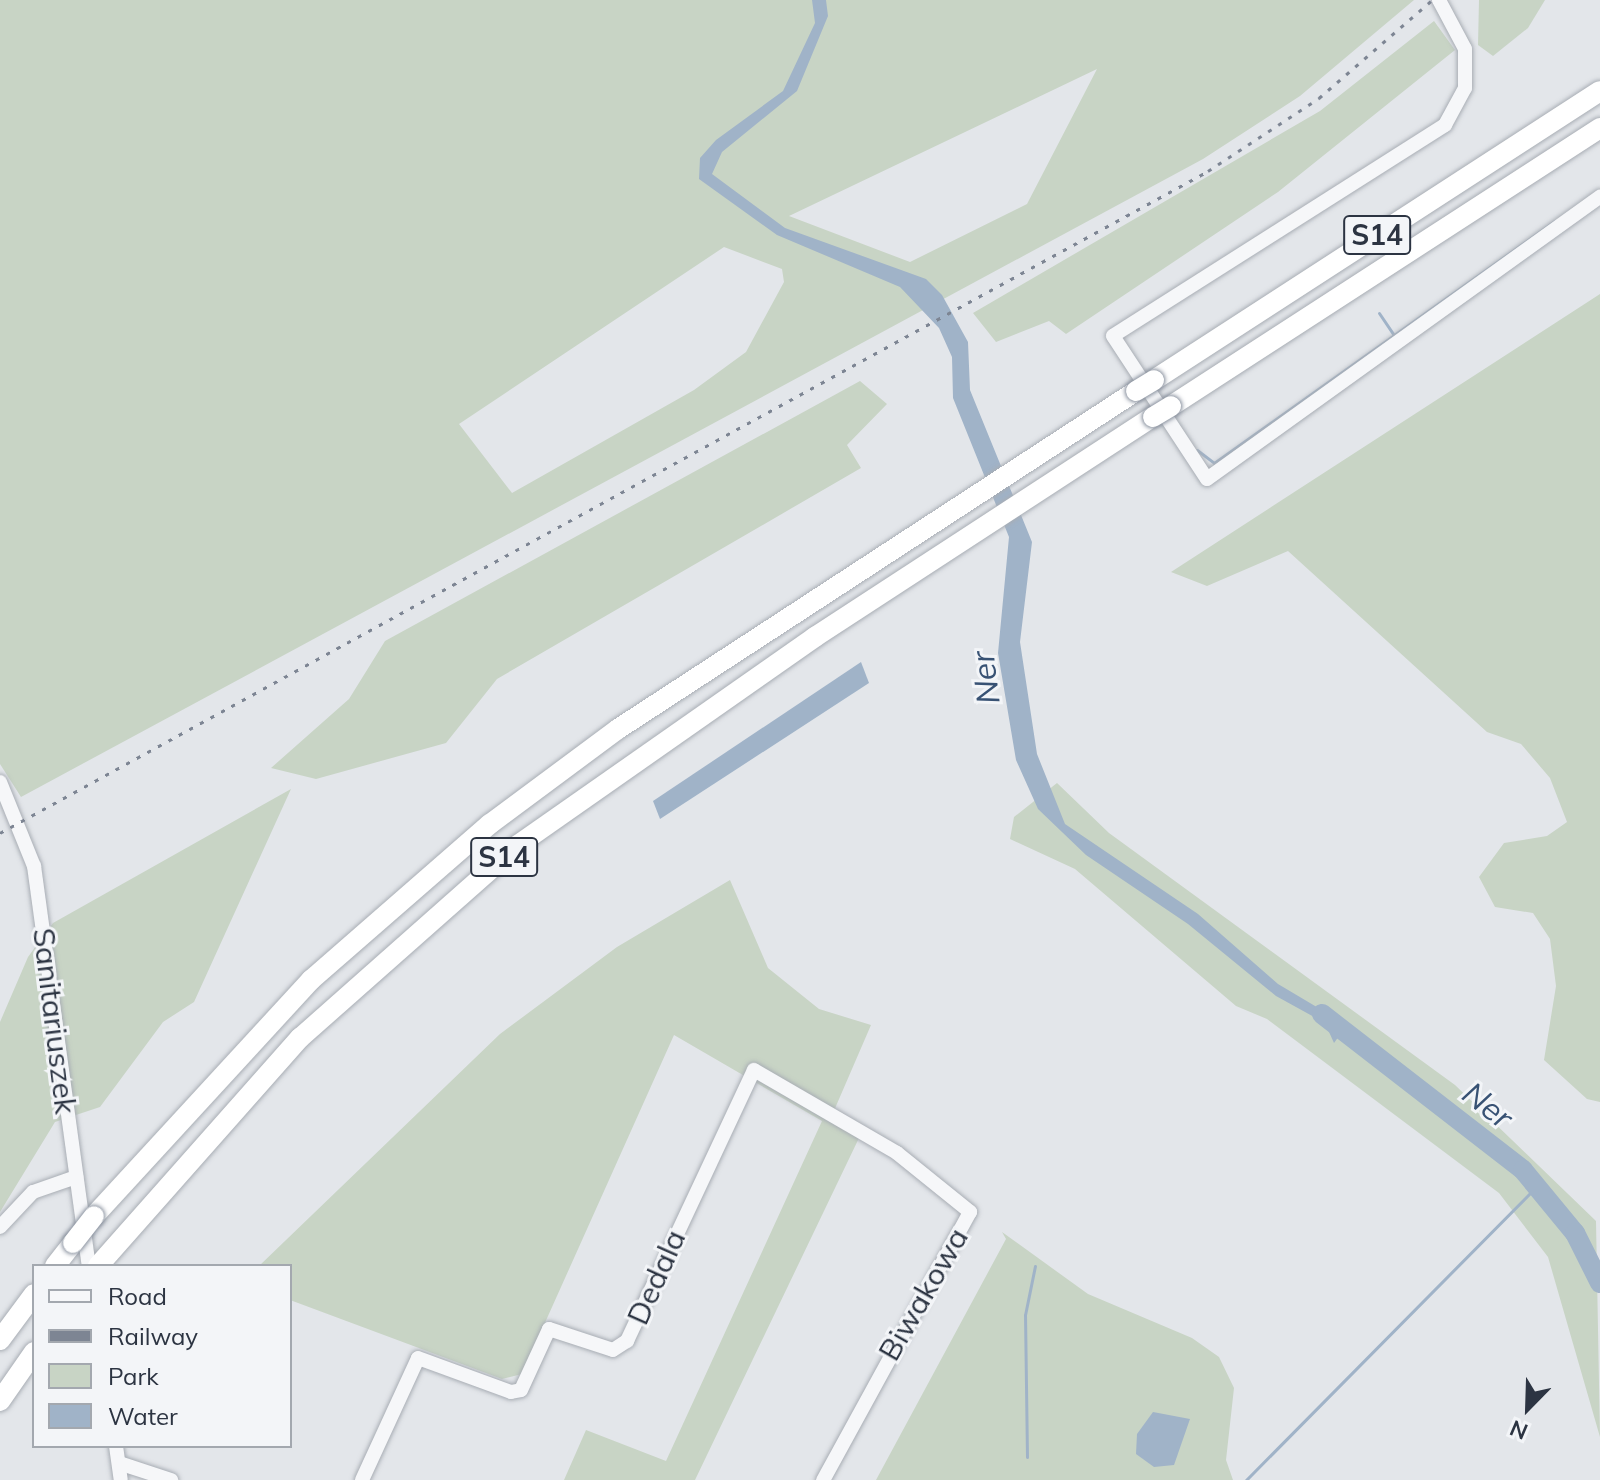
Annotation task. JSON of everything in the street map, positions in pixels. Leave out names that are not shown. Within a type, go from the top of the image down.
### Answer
[{"type":"highway","name":"S14","points":[[57,1264],[94,1216],[258,1033],[479,833],[618,729],[1600,91]]},
{"type":"highway","name":"S14","points":[[97,1264],[300,1038],[518,845],[976,533],[1600,128]]},
{"type":"highway","points":[[0,1340],[32,1297]]},
{"type":"highway","points":[[0,1401],[32,1355]]},
{"type":"street","points":[[1439,0],[1465,49],[1465,88],[1445,125],[1420,145],[1113,336],[1207,479],[1600,197]]},
{"type":"street","name":"Sanitariuszek","points":[[0,782],[34,866],[76,1177],[96,1264]]},
{"type":"street","name":"Dedala","points":[[362,1480],[418,1358],[511,1392],[521,1390],[549,1329],[613,1350],[627,1341],[754,1070]]},
{"type":"street","name":"Biwakowa","points":[[754,1070],[897,1153],[970,1212],[823,1480]]},
{"type":"street","points":[[0,1227],[33,1192],[76,1177]]},
{"type":"street","points":[[116,1448],[121,1480]]},
{"type":"street","points":[[119,1463],[171,1480]]},
{"type":"green space","points":[[0,0],[1414,0],[1300,96],[1203,159],[21,797],[0,764]],"holes":[[[1097,69],[1027,204],[910,262],[789,216]],[[724,247],[782,269],[784,282],[746,352],[694,390],[512,493],[459,424]]]},
{"type":"green space","points":[[1479,0],[1545,0],[1528,28],[1493,56],[1478,45]]},
{"type":"green space","points":[[1434,21],[1455,50],[1278,192],[1066,334],[1049,321],[996,342],[973,313],[1320,111]]},
{"type":"green space","points":[[1600,294],[1600,1102],[1587,1099],[1544,1060],[1556,986],[1550,939],[1533,913],[1495,907],[1479,877],[1504,843],[1547,836],[1567,822],[1550,778],[1521,744],[1487,732],[1288,551],[1207,586],[1171,572]]},
{"type":"green space","points":[[860,381],[887,404],[847,445],[861,468],[497,679],[446,743],[316,779],[271,768],[349,699],[385,641]]},
{"type":"green space","points":[[1057,783],[1109,833],[1455,1085],[1596,1221],[1600,1437],[1548,1257],[1499,1193],[1267,1019],[1236,1006],[1075,869],[1010,839],[1014,817]]},
{"type":"green space","points":[[291,789],[194,1002],[163,1022],[100,1107],[55,1122],[0,1212],[0,1022],[28,957],[53,923]]},
{"type":"green space","points":[[730,880],[768,968],[819,1009],[871,1025],[833,1113],[859,1138],[695,1480],[564,1480],[586,1430],[666,1461],[822,1121],[674,1035],[522,1374],[502,1379],[292,1301],[292,1264],[261,1264],[500,1034],[617,947]]},
{"type":"green space","points":[[1002,1232],[1088,1294],[1192,1338],[1219,1357],[1234,1388],[1226,1460],[1233,1480],[876,1480],[1006,1239]]},
{"type":"water","points":[[812,0],[826,0],[828,16],[797,91],[722,152],[712,174],[785,228],[926,279],[942,295],[968,342],[970,390],[1032,542],[1020,642],[1037,754],[1065,824],[1198,914],[1278,984],[1347,1025],[1334,1043],[1325,1023],[1276,996],[1188,924],[1086,855],[1038,809],[1016,760],[998,653],[1009,537],[953,398],[952,357],[939,328],[900,287],[777,235],[699,179],[700,158],[716,140],[783,91],[815,23]]},
{"type":"water","points":[[861,662],[869,683],[660,819],[653,801]]},
{"type":"water","points":[[1153,1412],[1190,1419],[1174,1465],[1154,1467],[1136,1454],[1137,1434]]},
{"type":"waterway","points":[[1197,450],[1214,463],[1554,221]]},
{"type":"waterway","points":[[1379,313],[1394,335]]},
{"type":"waterway","name":"Ner","points":[[1322,1014],[1523,1170],[1575,1233],[1600,1283]]},
{"type":"waterway","points":[[1246,1480],[1537,1186]]},
{"type":"waterway","points":[[1027,1457],[1025,1315],[1035,1266]]},
{"type":"railway","points":[[0,833],[1208,171],[1319,98],[1432,0]]}]
